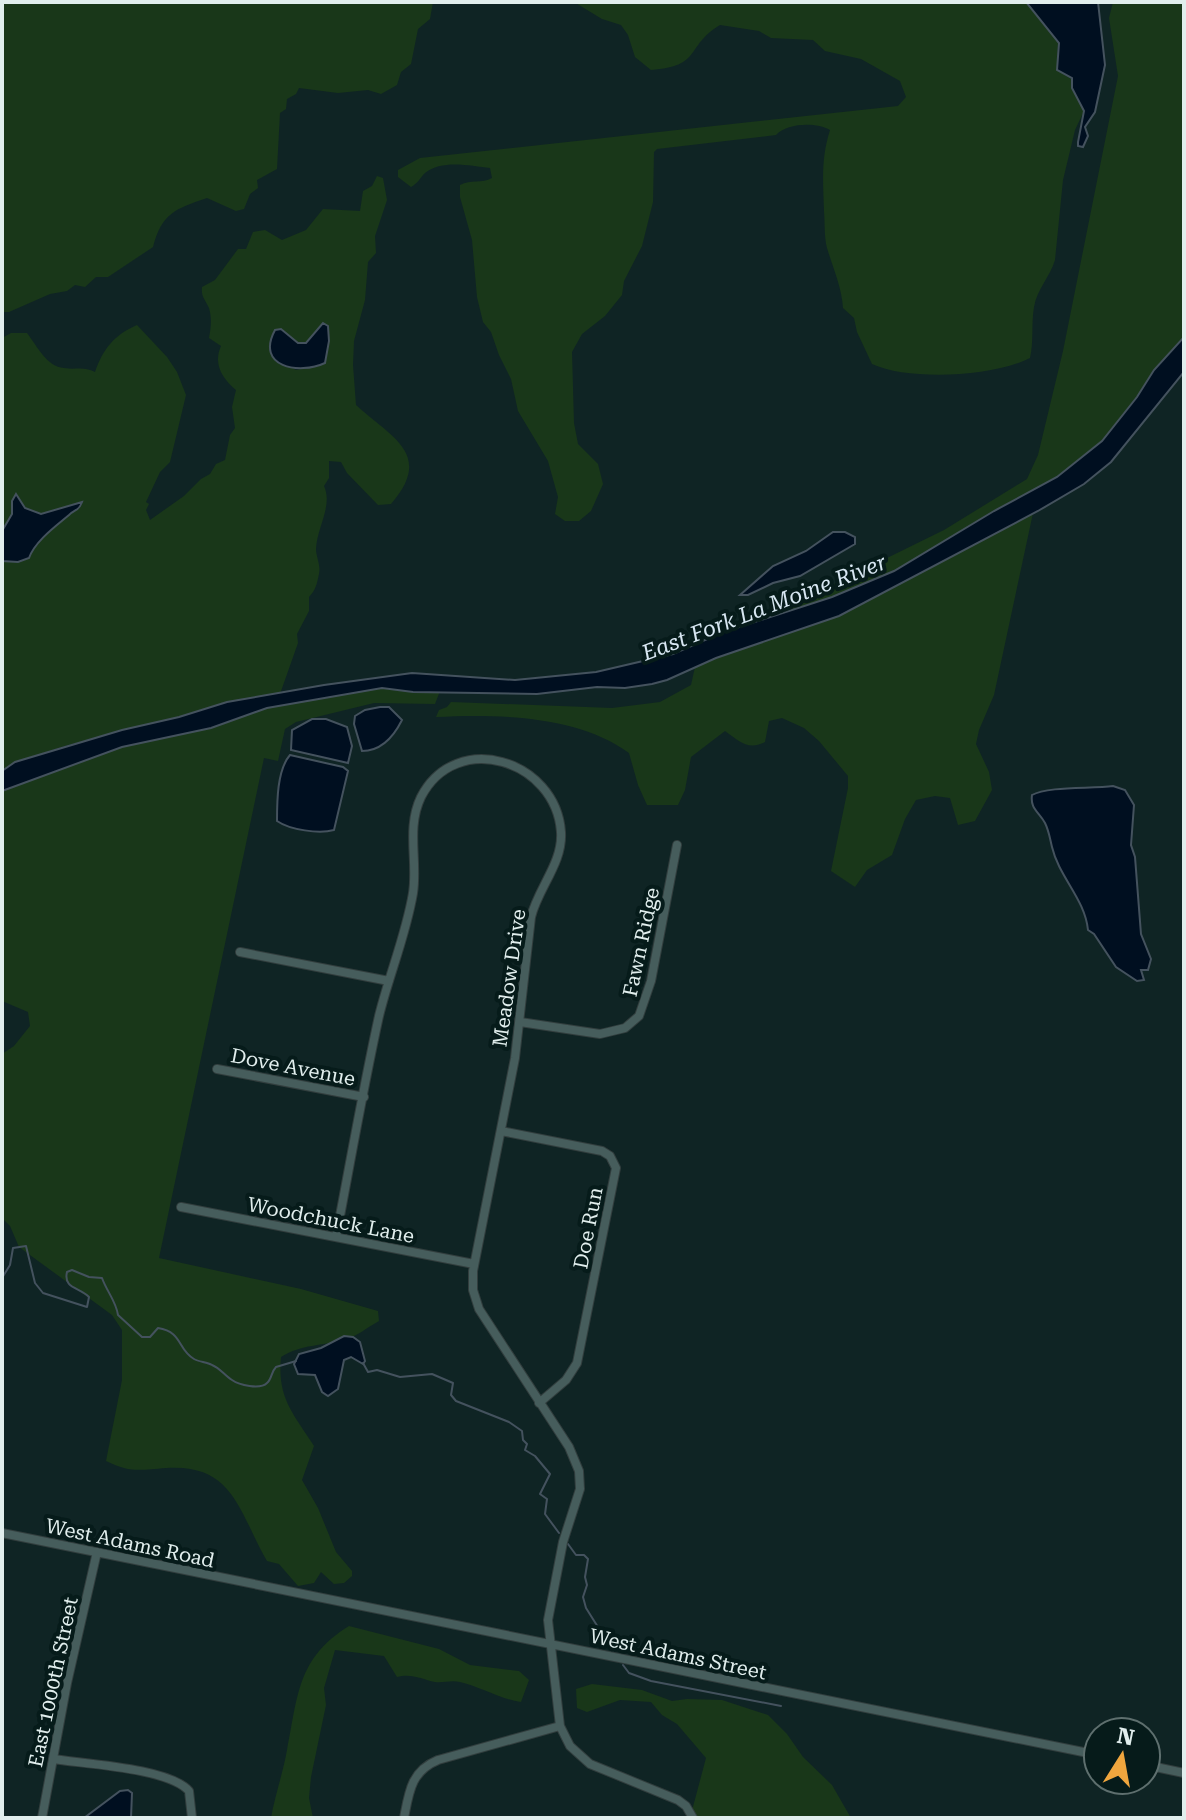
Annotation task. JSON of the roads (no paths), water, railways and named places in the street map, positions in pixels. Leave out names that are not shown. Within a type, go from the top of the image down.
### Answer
[{"type":"street","name":"Meadow Drive","points":[[336,1237],[389,981],[412,899],[415,874],[413,830],[422,795],[442,773],[460,763],[481,759],[508,763],[532,775],[547,791],[558,813],[561,830],[559,852],[536,899],[531,917],[520,1022],[474,1264],[473,1290],[479,1309],[569,1447],[580,1477],[548,1620],[560,1726]]},
{"type":"street","name":"Fawn Ridge","points":[[520,1022],[600,1034],[625,1028],[639,1016],[651,981],[677,845]]},
{"type":"street","points":[[240,952],[389,981]]},
{"type":"street","name":"Dove Avenue","points":[[217,1069],[364,1097]]},
{"type":"street","name":"Doe Run","points":[[501,1131],[602,1151],[610,1156],[616,1168],[577,1363],[566,1380],[539,1403]]},
{"type":"street","name":"Woodchuck Lane","points":[[181,1207],[474,1264]]},
{"type":"street","name":"West Adams Road","points":[[2,1533],[251,1584]]},
{"type":"street","name":"East 1000th Street","points":[[42,1818],[97,1552]]},
{"type":"street","name":"West Adams Street","points":[[251,1584],[1082,1752]]},
{"type":"street","points":[[404,1818],[411,1785],[416,1774],[426,1766],[560,1726],[570,1746],[590,1764],[678,1800],[693,1818]]},
{"type":"street","points":[[53,1759],[178,1781],[189,1791],[193,1804],[192,1818]]},
{"type":"street","points":[[1162,1768],[1184,1773]]},
{"type":"water","points":[[1026,2],[1098,2],[1105,65],[1095,112],[1085,127],[1088,136],[1083,147],[1078,146],[1078,142],[1084,111],[1072,88],[1072,78],[1057,70],[1059,43]]},
{"type":"water","points":[[323,323],[328,326],[329,341],[325,363],[315,367],[292,368],[275,360],[270,343],[275,330],[281,329],[298,343],[306,343]]},
{"type":"water","points":[[1184,337],[1184,372],[1111,462],[1084,484],[839,616],[716,658],[652,684],[537,694],[413,692],[382,688],[267,708],[211,728],[122,747],[2,791],[2,771],[15,762],[227,702],[412,673],[515,680],[596,672],[673,654],[721,633],[832,597],[894,571],[1057,477],[1102,441],[1154,370]]},
{"type":"water","points":[[16,494],[25,508],[41,514],[82,502],[41,540],[29,558],[18,562],[2,561],[2,531],[12,514],[12,501]]},
{"type":"water","points":[[833,532],[845,532],[855,537],[855,544],[800,576],[773,583],[748,595],[740,595],[773,566],[806,551]]},
{"type":"water","points":[[389,707],[402,720],[386,742],[362,751],[354,724],[355,716]]},
{"type":"water","points":[[312,719],[326,719],[347,727],[352,746],[348,763],[291,750],[292,730]]},
{"type":"water","points":[[290,755],[343,767],[348,771],[334,830],[305,830],[277,821],[280,777]]},
{"type":"water","points":[[1113,786],[1125,790],[1134,805],[1131,845],[1135,857],[1141,934],[1151,959],[1148,970],[1141,970],[1144,980],[1137,981],[1116,967],[1088,930],[1082,908],[1055,858],[1046,826],[1032,800],[1032,795],[1048,790]]},
{"type":"water","points":[[344,1336],[360,1342],[365,1361],[363,1364],[351,1357],[344,1360],[338,1389],[328,1396],[322,1392],[315,1375],[298,1374],[294,1364],[299,1354],[321,1348]]},
{"type":"water","points":[[120,1791],[132,1793],[131,1818],[84,1818]]},
{"type":"waterway","points":[[2,1278],[10,1265],[13,1248],[26,1246],[35,1283],[43,1293],[87,1307],[89,1297],[67,1282],[67,1272],[72,1270],[102,1278],[118,1315],[142,1337],[150,1337],[158,1328],[166,1330],[176,1337],[189,1355],[215,1366],[235,1382],[250,1386],[264,1385],[276,1367],[296,1361]]},
{"type":"waterway","points":[[363,1363],[368,1372],[377,1370],[400,1377],[432,1374],[453,1383],[451,1395],[456,1401],[509,1422],[522,1431],[527,1444],[525,1450],[535,1456],[550,1474],[540,1494],[547,1499],[545,1514],[559,1533]]},
{"type":"waterway","points":[[568,1544],[576,1555],[584,1555],[588,1559],[587,1585],[583,1597],[586,1608],[613,1651]]},
{"type":"waterway","points":[[623,1665],[629,1673],[651,1681],[781,1706]]},
{"type":"water label","name":"East Fork La Moine River","points":[[764,607]]}]
